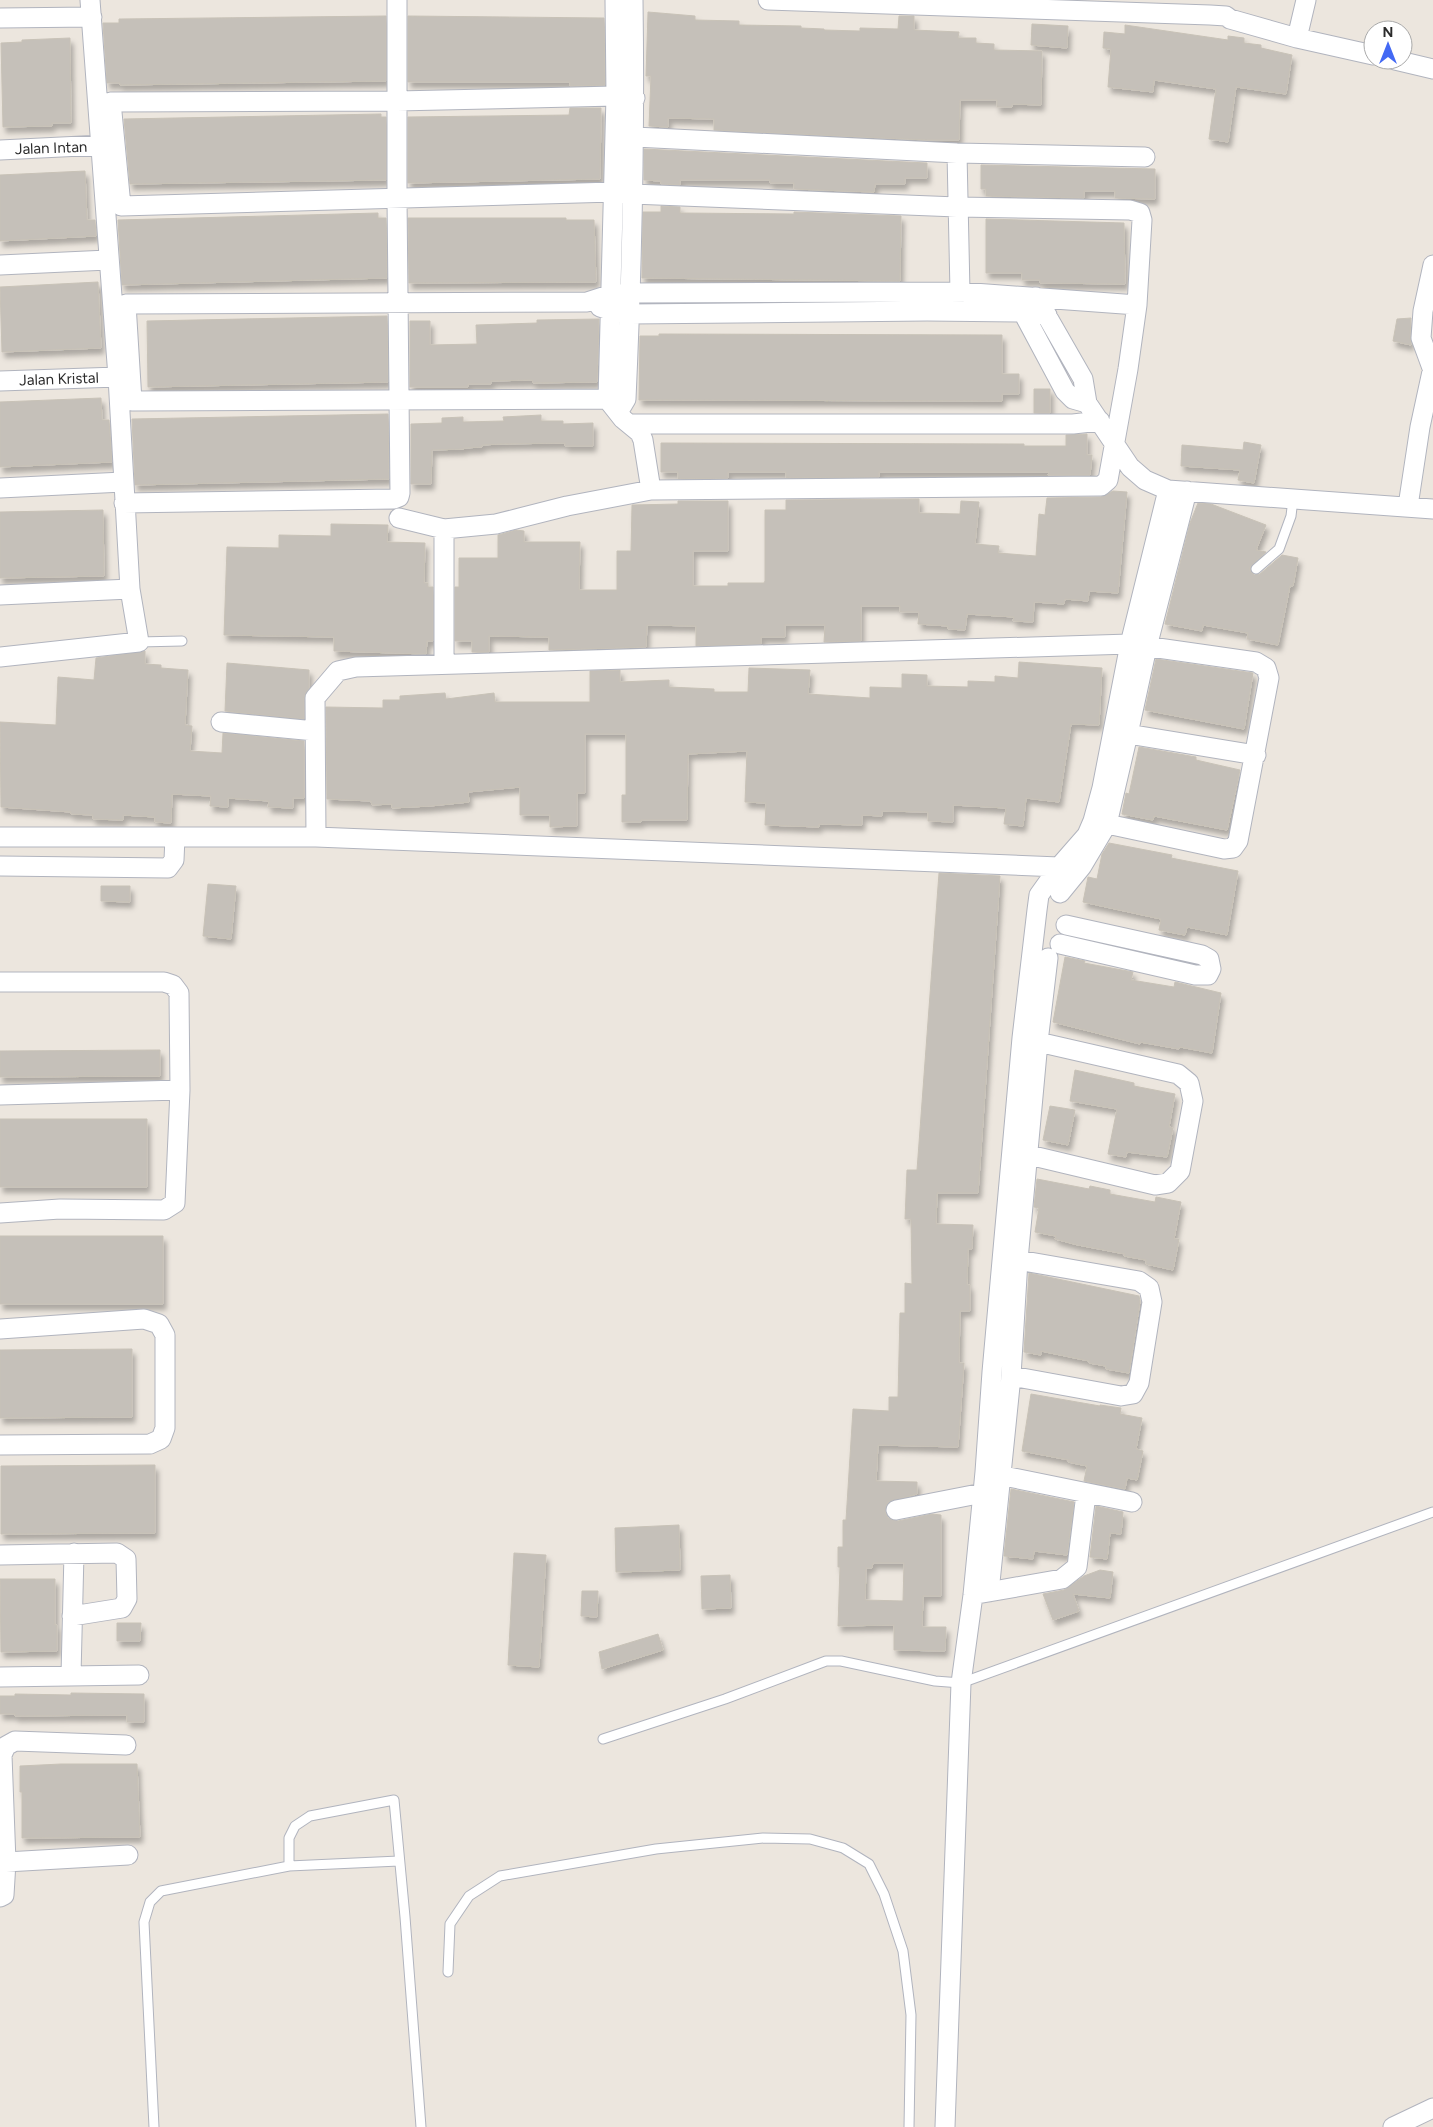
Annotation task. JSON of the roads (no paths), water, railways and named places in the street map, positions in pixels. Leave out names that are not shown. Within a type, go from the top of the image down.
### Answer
[{"type":"street","points":[[124,503],[394,499],[399,497],[397,0]]},
{"type":"street","points":[[615,0],[626,97]]},
{"type":"street","points":[[633,0],[624,137],[620,409],[640,433],[643,440],[652,490]]},
{"type":"street","points":[[768,0],[996,4],[1218,15],[1297,38],[1363,53]]},
{"type":"street","points":[[1297,38],[1306,0]]},
{"type":"street","points":[[0,18],[91,9],[118,377],[130,590],[140,642],[0,657]]},
{"type":"street","points":[[1413,64],[1433,68]]},
{"type":"street","points":[[399,518],[444,529],[496,524],[567,506],[652,490],[1101,486],[1108,480],[1128,369],[1137,305],[1142,220],[1140,213],[1130,210],[957,207],[623,193],[121,206],[111,102],[397,101],[626,97]]},
{"type":"street","points":[[624,137],[957,153],[1144,157]]},
{"type":"street","name":"Jalan Intan","points":[[0,150],[102,145]]},
{"type":"street","points":[[957,153],[960,292]]},
{"type":"street","points":[[0,265],[108,260]]},
{"type":"street","points":[[1408,506],[1420,427],[1433,367],[1421,338],[1423,310],[1433,265]]},
{"type":"street","points":[[926,301],[960,292],[1137,305]]},
{"type":"street","points":[[1014,295],[1068,395],[1087,403]]},
{"type":"street","points":[[1036,297],[1085,384],[1087,403],[1130,467],[1145,480],[1168,490],[1433,509]]},
{"type":"street","points":[[1046,315],[926,301],[126,304],[132,401],[399,400],[1073,424],[1100,421]]},
{"type":"street","points":[[1053,370],[1072,360]]},
{"type":"street","name":"Jalan Kristal","points":[[0,381],[118,377]]},
{"type":"street","points":[[0,488],[123,482]]},
{"type":"street","points":[[1046,955],[1066,925],[1055,881],[1087,834],[1100,823],[1102,788],[1138,646],[1168,490]]},
{"type":"street","points":[[945,2127],[961,1683],[981,1594],[993,1474],[1011,1376],[1011,1259],[1030,1040],[1046,955],[1039,895],[1055,881],[1082,866],[1100,823],[1128,734],[1138,646],[1188,491]]},
{"type":"street","points":[[444,529],[444,664]]},
{"type":"street","points":[[0,595],[130,590]]},
{"type":"street","points":[[316,837],[315,698],[338,671],[356,667],[1138,646],[1256,662],[1266,668],[1269,678],[1256,755],[1238,841],[1233,848],[1224,849],[1100,823]]},
{"type":"street","points":[[221,722],[315,731]]},
{"type":"street","points":[[1128,734],[1256,755]]},
{"type":"street","points":[[0,837],[316,837],[1055,881]]},
{"type":"street","points":[[0,866],[168,868],[174,860],[175,837]]},
{"type":"street","points":[[1046,955],[1195,975],[1208,975],[1211,969],[1209,959],[1202,955],[1066,925]]},
{"type":"street","points":[[0,982],[164,982],[173,984],[179,993],[180,1090],[175,1203],[164,1210],[60,1209],[0,1212]]},
{"type":"street","points":[[1029,1155],[1155,1185],[1168,1183],[1180,1171],[1192,1101],[1189,1083],[1178,1074],[1030,1040]]},
{"type":"street","points":[[981,1594],[983,1493],[993,1474],[992,1372],[1029,1155],[1030,1040]]},
{"type":"street","points":[[0,1095],[180,1090]]},
{"type":"street","points":[[1011,1259],[1139,1281],[1149,1288],[1152,1302],[1139,1383],[1133,1394],[1120,1396],[1011,1376]]},
{"type":"street","points":[[0,1328],[144,1319],[159,1324],[165,1334],[165,1428],[162,1439],[150,1444],[0,1445]]},
{"type":"street","points":[[993,1474],[1132,1502]]},
{"type":"street","points":[[896,1510],[983,1493]]},
{"type":"street","points":[[981,1594],[1062,1579],[1070,1574],[1077,1567],[1086,1494]]},
{"type":"street","points":[[71,1675],[74,1553]]},
{"type":"street","points":[[0,1555],[116,1553],[126,1559],[127,1599],[122,1608],[72,1616]]},
{"type":"street","points":[[0,1677],[139,1675]]},
{"type":"street","points":[[0,1897],[4,1895],[6,1862],[2,1755],[6,1746],[15,1741],[126,1745]]},
{"type":"street","points":[[6,1862],[128,1855]]},
{"type":"street","points":[[1393,2127],[1433,2108]]},
{"type":"lane","points":[[1256,569],[1279,549],[1291,516],[1293,499]]},
{"type":"lane","points":[[140,642],[182,641]]},
{"type":"lane","points":[[604,1739],[725,1700],[826,1660],[841,1661],[935,1681],[961,1683],[1433,1512]]},
{"type":"lane","points":[[289,1866],[288,1838],[295,1826],[310,1816],[394,1800],[406,1917],[421,2127]]},
{"type":"lane","points":[[448,1972],[450,1924],[469,1896],[500,1876],[656,1849],[763,1838],[810,1839],[843,1848],[870,1864],[884,1894],[903,1951],[911,2015],[909,2127]]},
{"type":"lane","points":[[154,2127],[144,1922],[150,1902],[162,1891],[289,1866],[399,1861]]}]
